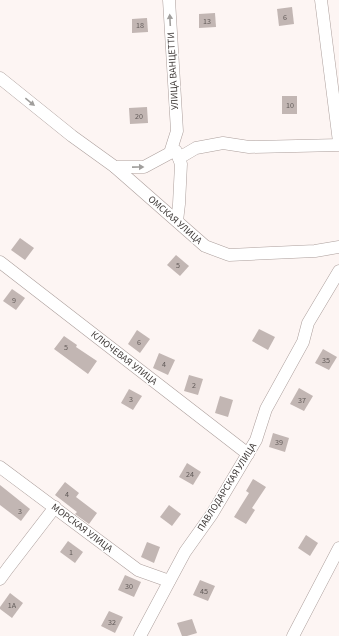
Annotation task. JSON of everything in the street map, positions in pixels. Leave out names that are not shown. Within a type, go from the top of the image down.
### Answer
[{"type":"street","name":"УЛИЦА ВАНЦЕТТИ","points":[[169,0],[177,131],[174,142]]},
{"type":"street","points":[[321,0],[339,142]]},
{"type":"street","name":"ОМСКАЯ УЛИЦА","points":[[0,78],[72,136],[115,167],[205,246],[229,255],[315,251],[339,246]]},
{"type":"street","points":[[174,142],[181,164],[180,204],[177,221]]},
{"type":"street","points":[[115,167],[144,167],[170,153],[174,142]]},
{"type":"street","points":[[179,158],[196,148],[223,143],[249,147],[339,145]]},
{"type":"street","name":"КЛЮЧЕВАЯ УЛИЦА","points":[[0,262],[248,454]]},
{"type":"street","name":"ПАВЛОДАРСКАЯ УЛИЦА","points":[[140,636],[185,552],[212,514],[256,440],[266,409],[303,342],[308,323],[339,271]]},
{"type":"street","name":"МОРСКАЯ УЛИЦА","points":[[0,467],[138,570],[169,581]]},
{"type":"street","points":[[0,580],[55,507]]},
{"type":"street","points":[[293,636],[339,548]]},
{"type":"building","points":[[292,7],[294,24],[279,26],[277,9]]},
{"type":"building","points":[[215,13],[216,27],[199,28],[199,14]]},
{"type":"building","points":[[147,18],[148,32],[132,33],[132,19]]},
{"type":"building","points":[[282,96],[297,96],[297,114],[282,114]]},
{"type":"building","points":[[147,107],[148,123],[130,124],[129,108]]},
{"type":"building","points":[[20,238],[34,248],[25,260],[11,250]]},
{"type":"building","points":[[176,255],[189,266],[180,276],[167,265]]},
{"type":"building","points":[[12,289],[25,298],[16,310],[3,301]]},
{"type":"building","points":[[259,329],[275,337],[268,350],[252,341]]},
{"type":"building","points":[[137,330],[150,339],[140,353],[128,344]]},
{"type":"building","points":[[64,336],[77,345],[76,347],[97,361],[88,374],[54,349]]},
{"type":"building","points":[[323,349],[337,357],[329,370],[315,363]]},
{"type":"building","points":[[159,353],[175,360],[168,375],[153,368]]},
{"type":"building","points":[[189,375],[203,379],[198,395],[184,391]]},
{"type":"building","points":[[299,388],[313,396],[304,411],[290,404]]},
{"type":"building","points":[[129,389],[142,396],[133,410],[121,403]]},
{"type":"building","points":[[220,396],[233,400],[228,417],[215,413]]},
{"type":"building","points":[[273,433],[289,438],[285,452],[269,447]]},
{"type":"building","points":[[187,463],[201,472],[193,485],[179,477]]},
{"type":"building","points":[[253,479],[266,487],[252,508],[255,510],[246,524],[234,517],[249,493],[246,491]]},
{"type":"building","points":[[65,482],[79,493],[76,497],[97,513],[89,524],[75,514],[77,512],[55,495]]},
{"type":"building","points":[[0,485],[30,509],[21,521],[0,505]]},
{"type":"building","points":[[169,505],[181,514],[172,526],[160,517]]},
{"type":"building","points":[[306,535],[318,543],[310,556],[298,548]]},
{"type":"building","points":[[68,541],[83,552],[75,563],[60,552]]},
{"type":"building","points":[[147,542],[160,547],[154,563],[141,557]]},
{"type":"building","points":[[125,575],[141,582],[134,597],[118,590]]},
{"type":"building","points":[[200,580],[215,586],[208,601],[193,595]]},
{"type":"building","points":[[10,593],[23,603],[12,618],[0,609]]},
{"type":"building","points":[[109,611],[123,617],[115,633],[101,626]]},
{"type":"building","points":[[192,619],[197,633],[182,636],[177,623]]}]
